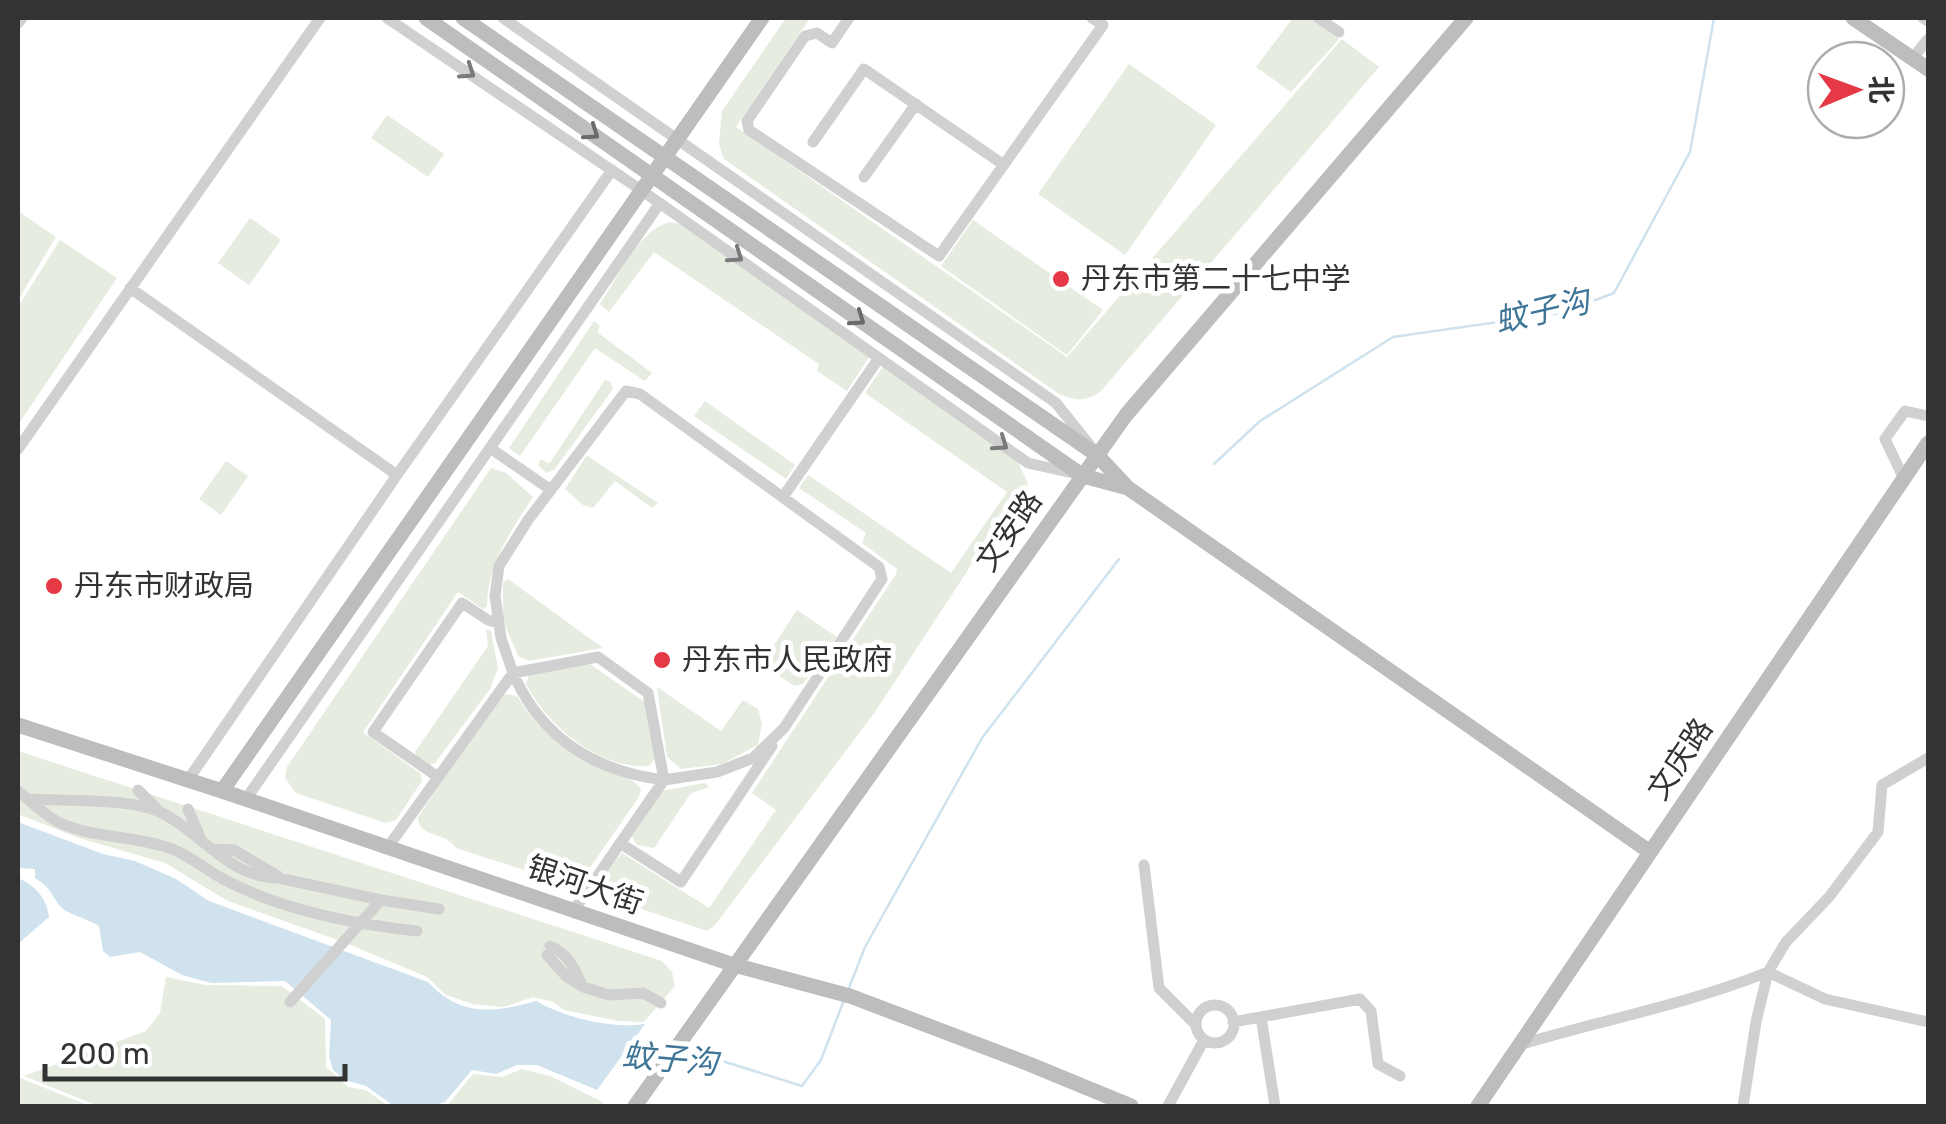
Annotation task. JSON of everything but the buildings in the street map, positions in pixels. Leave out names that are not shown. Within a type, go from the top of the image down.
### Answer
[{"type":"main road","points":[[426,18],[1083,476],[1128,488]]},
{"type":"main road","points":[[462,18],[1098,455],[1128,488],[1650,852]]},
{"type":"main road","points":[[222,791],[760,18]]},
{"type":"main road","name":"文安路","points":[[635,1106],[1126,415],[1466,18]]},
{"type":"main road","points":[[1853,18],[1924,65]]},
{"type":"main road","name":"文庆路","points":[[1478,1106],[1928,443]]},
{"type":"main road","name":"银河大街","points":[[18,725],[734,964],[846,995],[1130,1106]]},
{"type":"street","points":[[18,449],[320,18]]},
{"type":"street","points":[[387,18],[642,190],[1028,462],[1083,476]]},
{"type":"street","points":[[503,18],[1056,403],[1098,455]]},
{"type":"street","points":[[850,18],[832,43],[817,33],[804,36],[746,121],[750,130],[940,256],[1102,20]]},
{"type":"street","points":[[1318,18],[1339,32]]},
{"type":"street","points":[[1924,65],[1928,38]]},
{"type":"street","points":[[813,142],[864,68],[1004,165]]},
{"type":"street","points":[[864,177],[916,104]]},
{"type":"street","points":[[188,780],[612,170]]},
{"type":"street","points":[[246,799],[660,203]]},
{"type":"street","points":[[130,288],[397,475]]},
{"type":"street","points":[[782,498],[879,358]]},
{"type":"street","points":[[620,843],[682,882],[784,728],[882,579],[879,568],[640,394],[626,391],[499,566],[495,596],[499,622],[512,673],[526,704],[562,740],[594,762],[636,776],[664,780],[718,772],[753,758],[784,728]]},
{"type":"street","points":[[1904,479],[1885,438],[1905,411],[1928,416]]},
{"type":"street","points":[[490,448],[551,490]]},
{"type":"street","points":[[438,777],[373,732],[462,602],[488,620],[499,622]]},
{"type":"street","points":[[388,847],[512,673],[598,656],[648,693],[664,780],[574,910]]},
{"type":"street","points":[[1743,1106],[1768,972],[1786,942],[1829,897],[1878,832],[1882,784],[1928,758]]},
{"type":"street","points":[[18,790],[58,823],[176,850],[226,881],[278,902],[362,924],[416,931]]},
{"type":"street","points":[[138,790],[159,812],[221,859],[264,878],[438,909]]},
{"type":"street","points":[[29,800],[136,806],[159,812]]},
{"type":"street","points":[[188,809],[207,846]]},
{"type":"street","points":[[1144,866],[1159,988],[1196,1024],[1204,1040]]},
{"type":"street","points":[[290,1002],[381,900]]},
{"type":"street","points":[[548,950],[561,950],[583,986],[610,996],[643,993],[661,1003]]},
{"type":"street","points":[[1520,1046],[1588,1024],[1715,993],[1768,972],[1825,999],[1928,1022]]},
{"type":"street","points":[[1234,1022],[1360,1000],[1372,1011],[1378,1064],[1400,1076]]},
{"type":"street","points":[[1196,1024],[1204,1008],[1216,1005],[1228,1010],[1234,1022],[1231,1034],[1222,1042],[1204,1040]]},
{"type":"street","points":[[1261,1017],[1275,1106]]},
{"type":"street","points":[[1168,1106],[1204,1040]]},
{"type":"shaded area","points":[[786,18],[810,18],[736,127],[1067,357],[1342,39],[1379,67],[1100,392],[1090,398],[1075,399],[1059,394],[724,159],[719,144],[722,111]]},
{"type":"shaded area","points":[[1293,18],[1309,18],[1339,39],[1291,92],[1256,67]]},
{"type":"shaded area","points":[[1129,64],[1216,125],[1125,255],[1038,194]]},
{"type":"shaded area","points":[[387,115],[444,154],[428,177],[371,138]]},
{"type":"shaded area","points":[[18,211],[56,237],[18,300]]},
{"type":"shaded area","points":[[250,218],[281,240],[249,285],[218,263]]},
{"type":"shaded area","points":[[973,220],[1103,310],[1067,355],[941,266]]},
{"type":"shaded area","points":[[670,222],[684,225],[869,357],[847,391],[817,371],[819,364],[654,252],[609,312],[600,304],[639,244]]},
{"type":"shaded area","points":[[60,240],[117,278],[18,425],[18,307]]},
{"type":"shaded area","points":[[594,321],[600,326],[597,332],[652,373],[645,381],[595,348],[520,456],[509,448]]},
{"type":"shaded area","points":[[884,365],[1018,462],[1028,484],[1017,495],[875,712],[715,925],[707,931],[609,898],[602,894],[603,882],[622,853],[709,908],[776,810],[752,793],[896,574],[897,569],[862,543],[866,533],[799,488],[808,475],[951,573],[1007,492],[865,393]]},
{"type":"shaded area","points":[[605,380],[610,381],[613,389],[554,470],[546,473],[538,465],[541,459],[549,464]]},
{"type":"shaded area","points":[[705,401],[795,465],[786,479],[694,416]]},
{"type":"shaded area","points":[[587,455],[658,503],[652,508],[615,481],[593,508],[583,505],[565,489]]},
{"type":"shaded area","points":[[226,461],[248,476],[221,515],[199,499]]},
{"type":"shaded area","points":[[491,468],[506,473],[533,497],[496,562],[487,606],[483,609],[458,592],[363,732],[421,774],[422,781],[396,820],[386,823],[296,793],[285,778],[287,767]]},
{"type":"shaded area","points":[[508,579],[603,648],[529,661],[518,656],[503,620],[503,582]]},
{"type":"shaded area","points":[[797,610],[837,637],[803,684],[795,686],[761,665]]},
{"type":"shaded area","points":[[486,629],[491,631],[498,668],[490,689],[435,763],[429,765],[415,752],[488,646]]},
{"type":"shaded area","points":[[590,664],[646,703],[655,759],[649,766],[612,760],[577,742],[548,715],[526,684],[529,674]]},
{"type":"shaded area","points":[[657,687],[721,731],[743,700],[758,709],[762,724],[758,745],[722,764],[681,769],[667,757]]},
{"type":"shaded area","points":[[506,694],[517,696],[545,731],[567,750],[630,779],[641,789],[580,882],[571,885],[456,848],[420,824],[418,817],[496,701]]},
{"type":"shaded area","points":[[18,751],[662,961],[672,972],[675,986],[644,1022],[564,1010],[553,1002],[533,997],[504,1007],[472,1004],[446,995],[427,977],[228,901],[165,863],[79,838],[18,814]]},
{"type":"shaded area","points":[[705,783],[709,787],[691,793],[654,848],[637,845],[632,837],[662,791]]},
{"type":"shaded area","points":[[166,977],[205,985],[282,986],[325,1019],[326,1067],[348,1087],[366,1090],[388,1106],[98,1106],[24,1076],[146,1031],[160,1013]]},
{"type":"shaded area","points":[[522,1069],[550,1076],[603,1102],[601,1106],[447,1106],[473,1074],[502,1077]]},
{"type":"shaded area","points":[[20,1078],[90,1106],[18,1106]]},
{"type":"water","points":[[18,822],[103,854],[135,861],[176,879],[209,901],[428,982],[465,1007],[506,1008],[536,1001],[589,1021],[645,1024],[597,1090],[537,1065],[517,1065],[496,1074],[472,1070],[445,1102],[394,1106],[333,1070],[329,1056],[331,1020],[285,981],[211,983],[182,975],[140,952],[110,957],[103,951],[99,926],[62,908],[35,878],[35,869],[18,868]]},
{"type":"water","points":[[18,878],[39,893],[49,917],[18,944]]},
{"type":"waterway","name":"蚊子沟","points":[[1214,464],[1260,421],[1393,337],[1561,313],[1614,293],[1690,152],[1714,18]]},
{"type":"waterway","name":"蚊子沟","points":[[849,988],[865,947],[982,738],[1119,559]]},
{"type":"waterway","name":"蚊子沟","points":[[675,1057],[719,1060],[802,1086],[821,1060],[844,1000]]},
{"type":"waterway","name":"蚊子沟","points":[[621,1054],[662,1056]]},
{"type":"place","name":"丹东市第二十七中学","points":[[1061,279]]},
{"type":"place","name":"丹东市财政局","points":[[54,586]]},
{"type":"place","name":"丹东市人民政府","points":[[662,660]]}]
